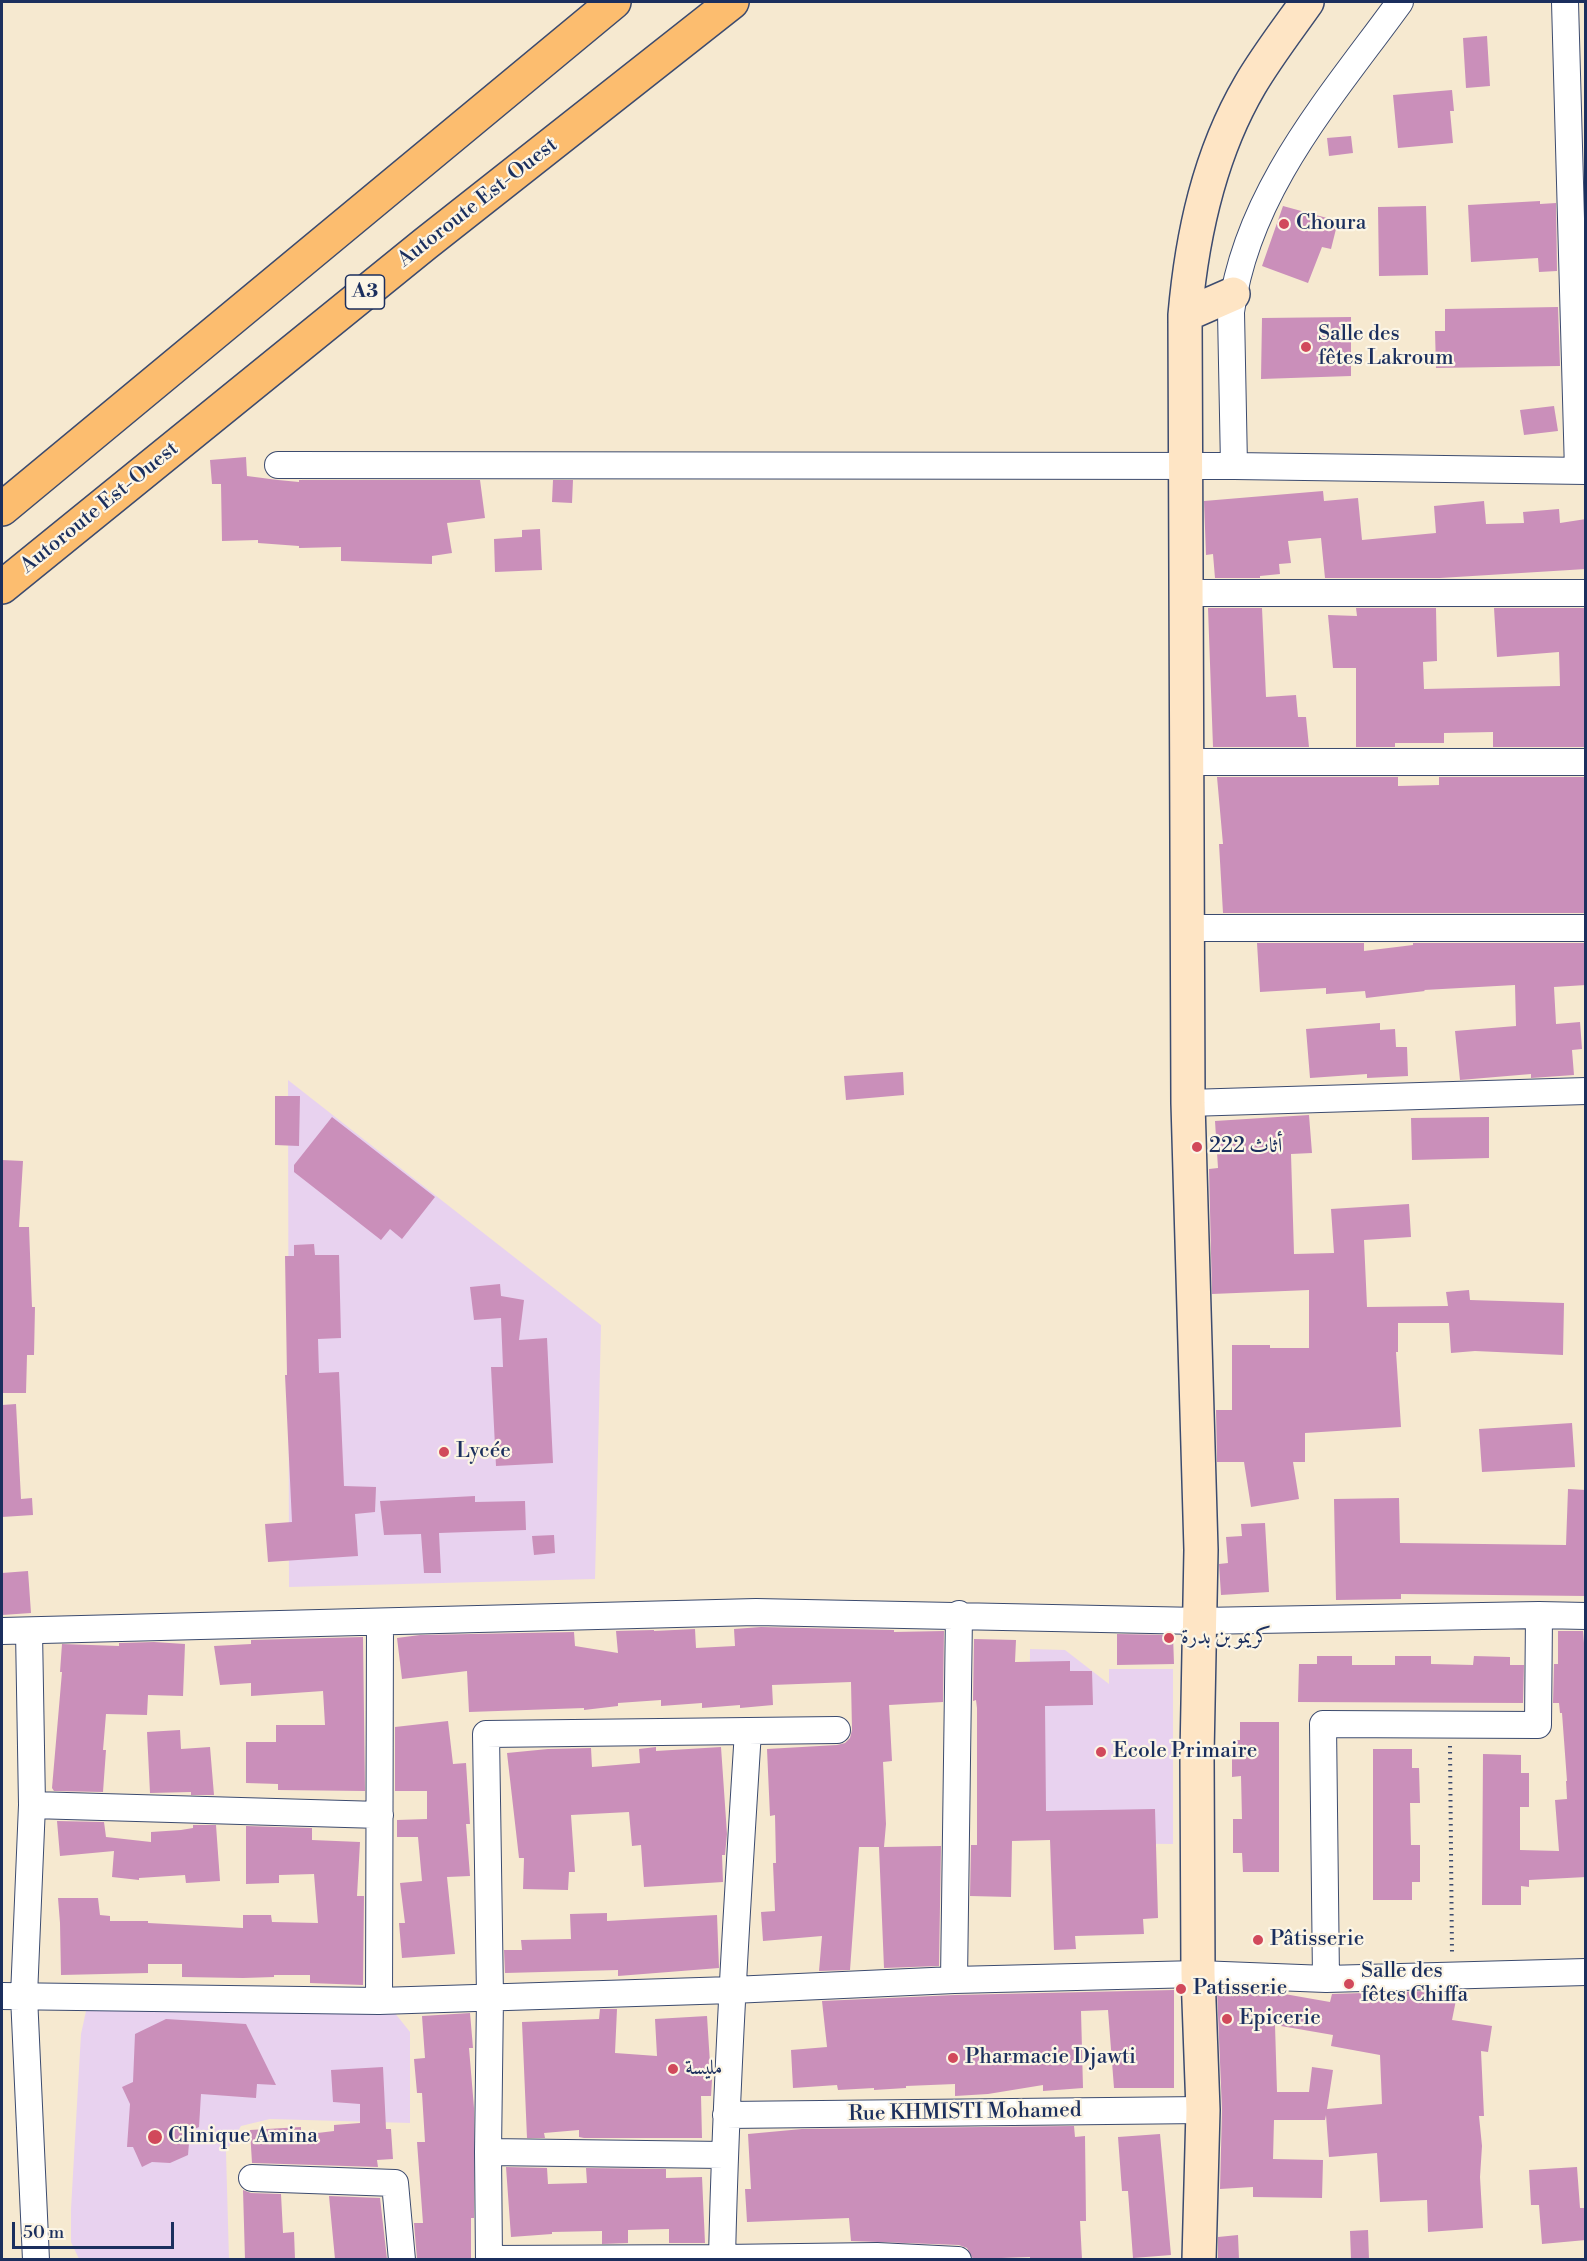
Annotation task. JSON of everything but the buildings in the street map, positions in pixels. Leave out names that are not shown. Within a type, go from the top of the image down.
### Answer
[{"type":"highway","points":[[2,509],[614,2]]},
{"type":"highway","name":"Autoroute Est-Ouest","points":[[2,587],[425,244],[732,2]]},
{"type":"main road","points":[[1199,2259],[1203,2110],[1198,1974],[1197,1755],[1201,1550],[1188,1103],[1185,315],[1195,235],[1217,158],[1250,85],[1307,2]]},
{"type":"main road","points":[[1185,315],[1233,294]]},
{"type":"street","points":[[1234,466],[1230,328],[1233,294],[1253,229],[1282,168],[1306,130],[1400,2]]},
{"type":"street","points":[[278,465],[1234,466],[1582,471],[1565,2]]},
{"type":"street","points":[[1187,593],[1586,593]]},
{"type":"street","points":[[1187,762],[1586,762]]},
{"type":"street","points":[[1187,927],[1586,928]]},
{"type":"street","points":[[1188,1103],[1586,1091]]},
{"type":"street","points":[[2,1631],[756,1612],[959,1614],[1200,1621],[1586,1616]]},
{"type":"street","points":[[954,1980],[959,1614]]},
{"type":"street","points":[[1326,1979],[1323,1724],[1538,1725],[1539,1615]]},
{"type":"street","points":[[379,2001],[380,1622]]},
{"type":"street","points":[[29,1631],[32,1806],[13,1996],[36,2259]]},
{"type":"street","points":[[837,1730],[486,1734],[490,1997],[489,2259],[877,2256],[958,2259]]},
{"type":"street","points":[[722,2258],[724,2155],[747,1731]]},
{"type":"street","points":[[32,1806],[380,1815]]},
{"type":"street","points":[[13,1996],[379,2001],[732,1990],[954,1980],[1198,1974],[1326,1979],[1586,1972]]},
{"type":"street","name":"Rue KHMISTI Mohamed","points":[[726,2115],[1203,2110]]},
{"type":"street","points":[[488,2152],[724,2155]]},
{"type":"street","points":[[252,2178],[395,2183],[402,2259]]},
{"type":"path","points":[[1450,1724],[1452,1976]]},
{"type":"shaded area","name":"Lycée","points":[[288,1080],[601,1325],[595,1579],[289,1587]]},
{"type":"shaded area","name":"Ecole Primaire","points":[[1030,1649],[1065,1650],[1109,1684],[1109,1669],[1173,1669],[1173,1844],[1061,1843],[1029,1819]]},
{"type":"shaded area","name":"Clinique Amina","points":[[88,2002],[394,2012],[410,2032],[410,2123],[270,2119],[241,2126],[226,2152],[229,2259],[79,2259],[71,2242],[71,2209],[81,2034]]},
{"type":"place","name":"Choura","points":[[1284,224]]},
{"type":"place","name":"Salle des fêtes Lakroum","points":[[1306,347]]},
{"type":"place","name":"أثاث 222","points":[[1197,1147]]},
{"type":"place","name":"Lycée","points":[[444,1452]]},
{"type":"place","name":"كريمو بن بدرة","points":[[1169,1638]]},
{"type":"place","name":"Ecole Primaire","points":[[1101,1752]]},
{"type":"place","name":"Pâtisserie","points":[[1258,1940]]},
{"type":"place","name":"Salle des fêtes Chiffa","points":[[1349,1984]]},
{"type":"place","name":"Patisserie","points":[[1181,1989]]},
{"type":"place","name":"Epicerie","points":[[1227,2019]]},
{"type":"place","name":"Pharmacie Djawti","points":[[953,2058]]},
{"type":"place","name":"مليسة","points":[[673,2069]]},
{"type":"place","name":"Clinique Amina","points":[[155,2137]]}]
